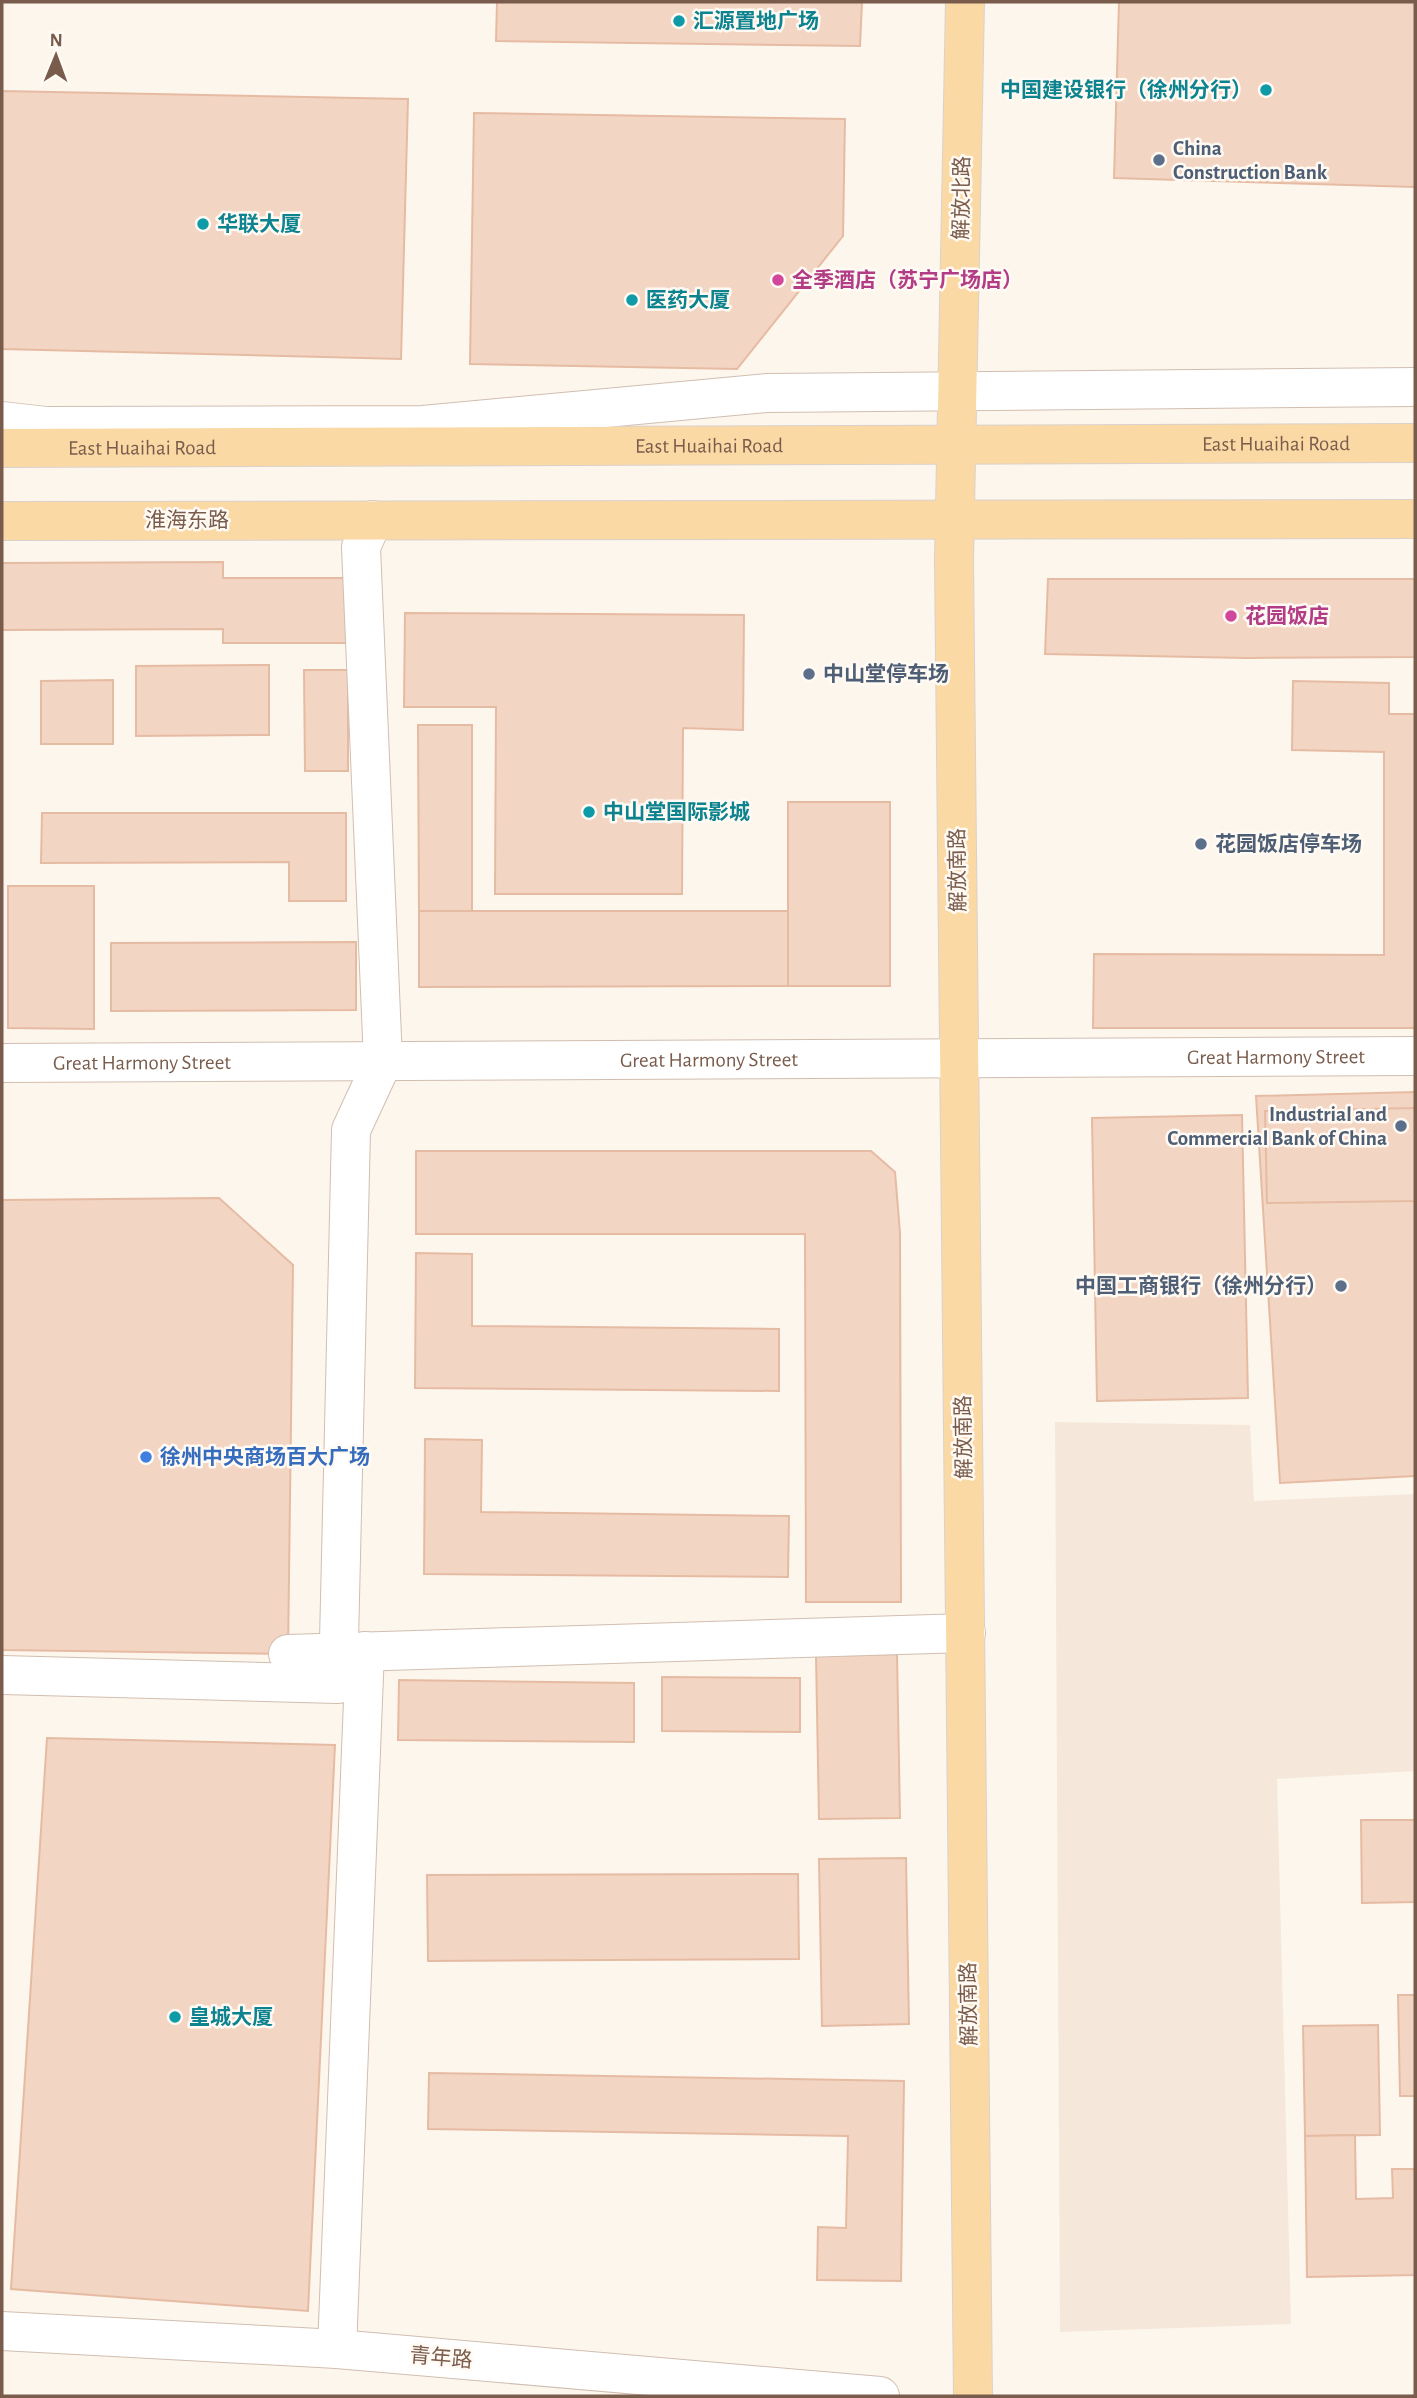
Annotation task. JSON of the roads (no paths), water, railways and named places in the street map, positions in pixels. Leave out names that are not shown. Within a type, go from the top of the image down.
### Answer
[{"type":"main road","name":"解放北路","points":[[957,461],[965,2]]},
{"type":"main road","name":"East Huaihai Road","points":[[2,448],[957,461],[1415,443]]},
{"type":"main road","name":"解放南路","points":[[957,461],[954,520],[973,2396]]},
{"type":"main road","points":[[373,520],[1415,519]]},
{"type":"main road","name":"淮海东路","points":[[2,521],[373,520]]},
{"type":"street","points":[[2,421],[46,426],[423,425],[767,393],[1415,387]]},
{"type":"street","points":[[337,2349],[347,1662],[351,1130],[383,1061],[361,547],[373,520]]},
{"type":"street","name":"Great Harmony Street","points":[[2,1063],[1415,1056]]},
{"type":"street","points":[[2,1675],[966,1633]]},
{"type":"street","points":[[288,1654],[347,1662]]},
{"type":"street","name":"青年路","points":[[2,2331],[337,2349],[880,2396]]},
{"type":"place","name":"汇源置地广场","points":[[679,21]]},
{"type":"place","name":"中国建设银行（徐州分行）","points":[[1266,90]]},
{"type":"place","name":"China Construction Bank","points":[[1159,160]]},
{"type":"place","name":"华联大厦","points":[[203,224]]},
{"type":"place","name":"全季酒店（苏宁广场店）","points":[[778,280]]},
{"type":"place","name":"医药大厦","points":[[632,300]]},
{"type":"place","name":"花园饭店","points":[[1231,616]]},
{"type":"place","name":"中山堂停车场","points":[[809,674]]},
{"type":"place","name":"中山堂国际影城","points":[[589,812]]},
{"type":"place","name":"花园饭店停车场","points":[[1201,844]]},
{"type":"place","name":"Industrial and Commercial Bank of China","points":[[1401,1126]]},
{"type":"place","name":"中国工商银行（徐州分行）","points":[[1341,1286]]},
{"type":"place","name":"徐州中央商场百大广场","points":[[146,1457]]},
{"type":"place","name":"皇城大厦","points":[[175,2017]]}]
